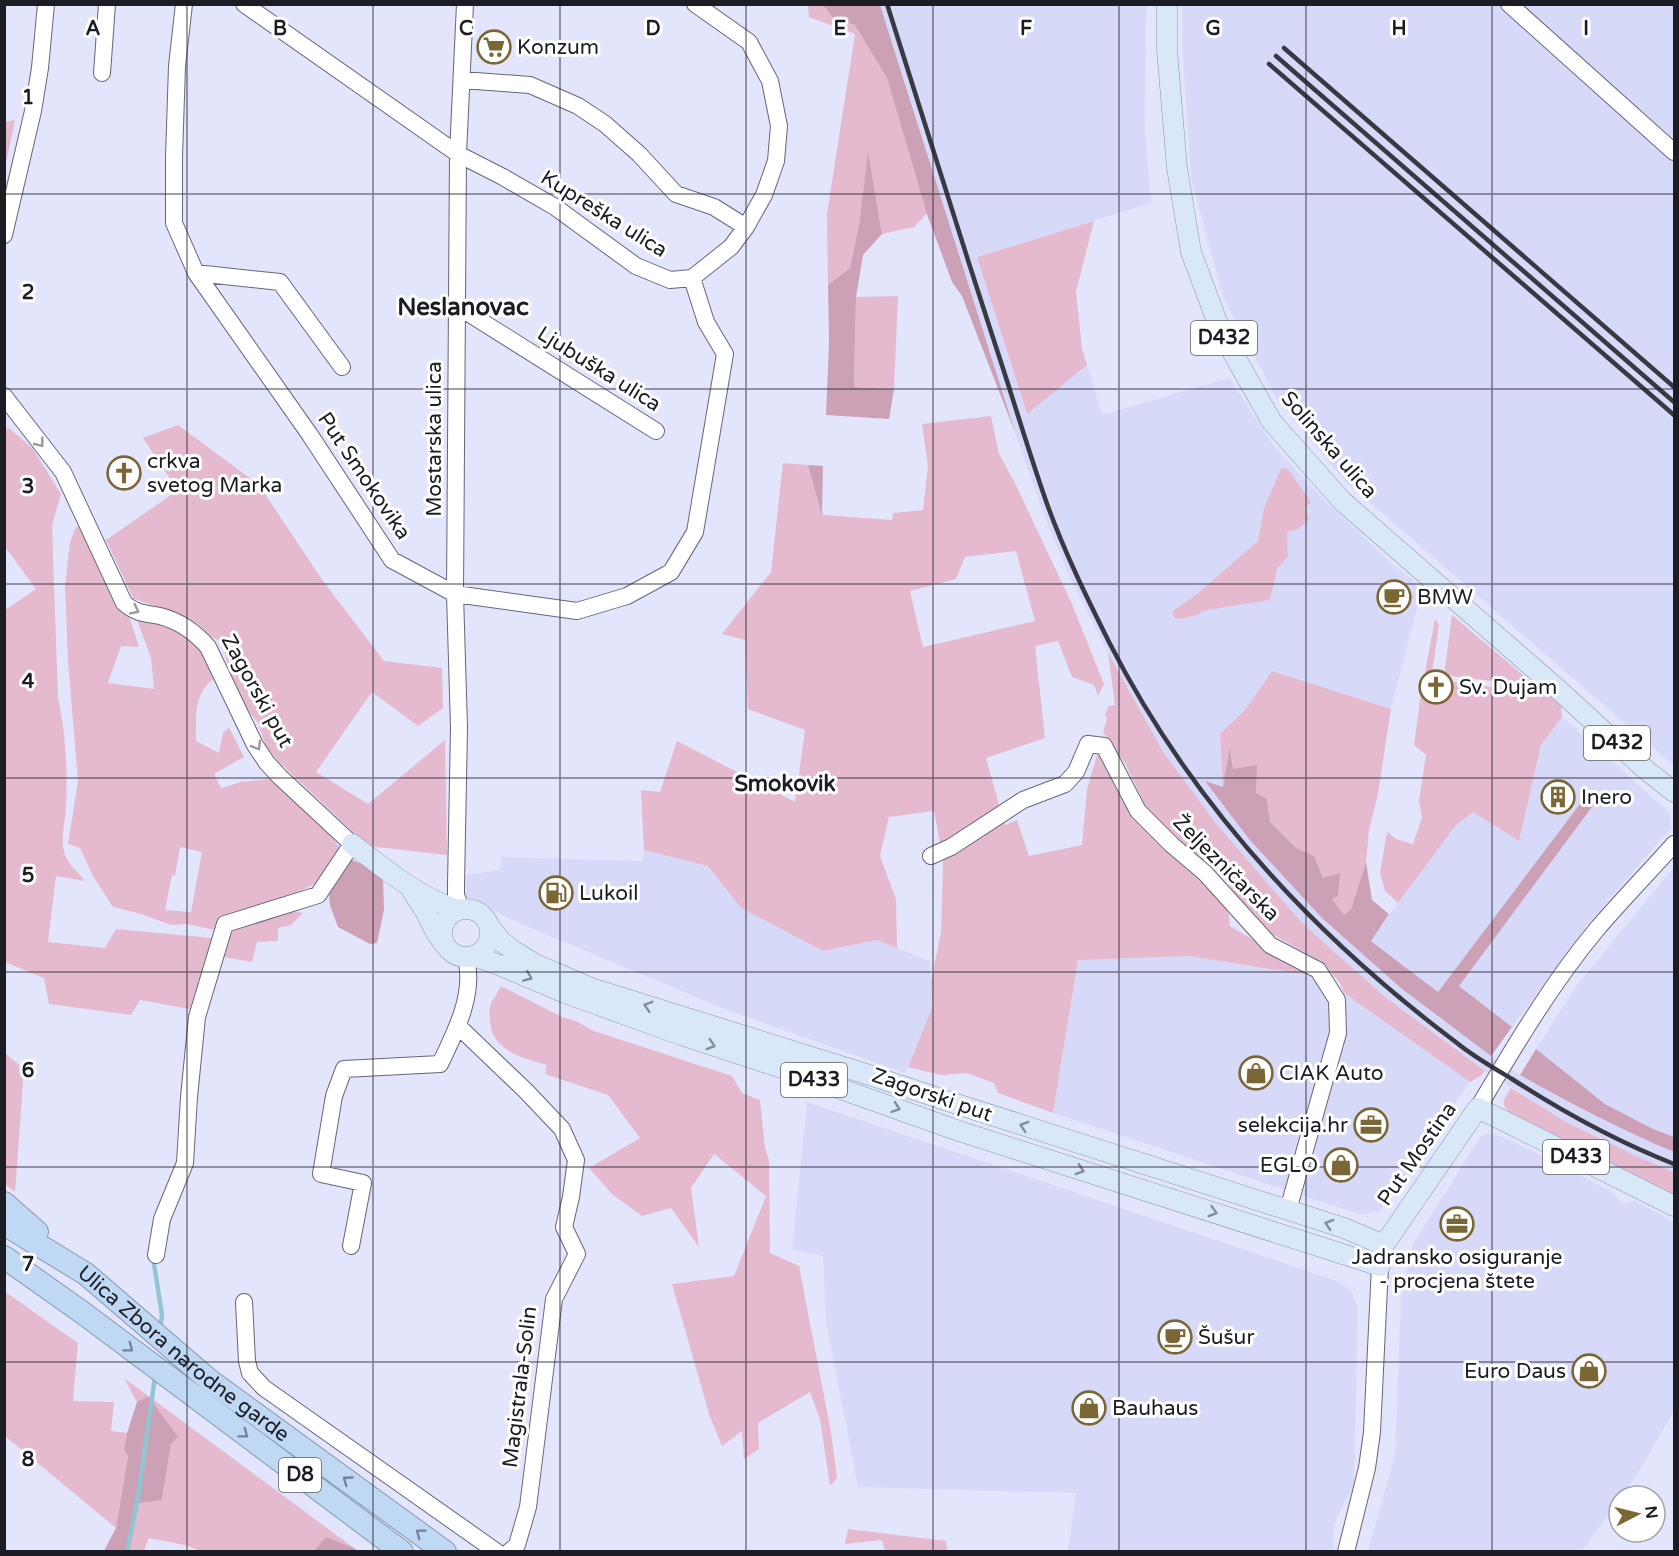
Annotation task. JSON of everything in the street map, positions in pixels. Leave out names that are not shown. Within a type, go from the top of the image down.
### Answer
[{"type":"highway","points":[[4,1203],[86,1274]]},
{"type":"highway","name":"Ulica Zbora narodne garde","points":[[4,1224],[86,1274],[209,1380],[445,1551]]},
{"type":"highway","name":"Ulica Zbora narodne garde","points":[[4,1257],[83,1313],[402,1551]]},
{"type":"highway","points":[[4,1268],[83,1313]]},
{"type":"main road","name":"Solinska ulica","points":[[1167,4],[1167,50],[1177,168],[1191,252],[1221,333],[1272,422],[1342,501],[1561,692],[1646,770],[1674,792]]},
{"type":"main road","name":"Zagorski put","points":[[352,844],[409,886],[438,903],[459,910]]},
{"type":"main road","name":"Zagorski put","points":[[409,886],[445,946]]},
{"type":"main road","name":"D433","points":[[459,910],[476,910],[487,920],[489,927]]},
{"type":"main road","points":[[445,946],[442,938],[444,922],[449,915],[459,910]]},
{"type":"main road","name":"Zagorski put","points":[[489,927],[514,951],[535,964],[591,988],[1344,1228],[1384,1245]]},
{"type":"main road","points":[[470,957],[486,948],[490,934],[489,927]]},
{"type":"main road","name":"D433","points":[[445,946],[458,956],[470,957]]},
{"type":"main road","name":"Zagorski put","points":[[470,957],[681,1035],[959,1131],[1380,1266]]},
{"type":"main road","name":"D433","points":[[1478,1108],[1674,1206]]},
{"type":"main road","name":"Put Mostina","points":[[1380,1266],[1384,1245],[1478,1108]]},
{"type":"street","points":[[4,235],[33,111],[46,4]]},
{"type":"street","points":[[102,73],[107,4]]},
{"type":"street","name":"Put Smokovika","points":[[184,4],[177,66],[174,223],[196,273],[310,435],[393,560],[455,594],[577,611],[627,596],[671,572],[695,532],[725,354],[706,322],[692,278]]},
{"type":"street","name":"Kupreška ulica","points":[[244,4],[458,154],[555,207],[636,266],[670,280],[692,278]]},
{"type":"street","name":"Mostarska ulica","points":[[459,910],[456,895],[459,713],[455,594],[458,154],[465,4]]},
{"type":"street","points":[[692,278],[731,247],[746,227],[764,195],[776,161],[779,126],[770,81],[749,42],[695,4]]},
{"type":"street","points":[[1509,4],[1674,152]]},
{"type":"street","points":[[462,80],[530,85],[578,106],[605,124],[639,154],[676,194],[714,207],[746,227]]},
{"type":"street","points":[[196,273],[280,282],[342,367]]},
{"type":"street","name":"Ljubuška ulica","points":[[457,306],[656,431]]},
{"type":"street","name":"Zagorski put","points":[[4,396],[63,472],[124,603],[133,611],[160,616],[183,625],[198,636],[208,648],[255,745],[267,763],[352,844]]},
{"type":"street","name":"Željezničarska","points":[[931,856],[951,847],[1023,801],[1065,784],[1076,772],[1088,744],[1104,746],[1138,811],[1172,845],[1205,873],[1270,945],[1318,970],[1337,1000],[1338,1033],[1288,1210]]},
{"type":"street","points":[[156,1255],[162,1219],[185,1163],[197,1017],[225,924],[318,895],[352,844]]},
{"type":"street","name":"Put Mostina","points":[[1478,1108],[1549,994],[1580,951],[1674,844]]},
{"type":"street","points":[[351,1246],[363,1183],[321,1174],[334,1096],[344,1069],[440,1064],[458,1026],[469,983],[470,957]]},
{"type":"street","name":"Magistrala-Solin","points":[[458,1026],[526,1091],[562,1130],[576,1160],[564,1227],[577,1254],[554,1299],[528,1507],[517,1545],[509,1551]]},
{"type":"street","name":"Put Mostina","points":[[1346,1551],[1367,1468],[1372,1432],[1380,1266]]},
{"type":"street","points":[[244,1302],[247,1361],[250,1373],[264,1388],[497,1551]]},
{"type":"shaded area","points":[[808,5],[823,5],[834,19],[855,25],[887,77],[927,213],[914,227],[882,234],[868,155],[859,225],[850,268],[828,285],[827,214],[855,34],[809,17]]},
{"type":"shaded area","points":[[823,5],[880,5],[1016,435],[962,296],[952,282],[927,214],[887,78],[855,25],[834,19]]},
{"type":"shaded area","points":[[880,5],[1146,5],[1145,134],[1151,203],[977,257],[1026,413],[1087,365],[1102,415],[1229,378],[1275,448],[1326,502],[1414,581],[1419,591],[1417,608],[1391,709],[1272,671],[1246,709],[1220,734],[1223,787],[1206,782],[1249,839],[1322,917],[1402,989],[1520,1075],[1577,1106],[1674,1152],[1674,1172],[1566,1122],[1469,1060],[1385,997],[1302,923],[1218,826],[1164,753],[1108,653],[1067,571],[1044,515],[1016,435]]},
{"type":"shaded area","points":[[1183,5],[1674,5],[1674,766],[1344,480],[1277,399],[1223,297],[1191,179],[1182,42]]},
{"type":"shaded area","points":[[15,120],[5,168],[5,122]]},
{"type":"shaded area","points":[[868,152],[882,234],[863,255],[856,297],[854,387],[894,389],[889,419],[826,415],[829,344],[828,285],[850,268],[859,225]]},
{"type":"shaded area","points":[[1094,221],[1076,292],[1082,348],[1087,365],[1027,414],[977,257]]},
{"type":"shaded area","points":[[898,296],[894,389],[854,387],[856,297]]},
{"type":"shaded area","points":[[991,416],[999,454],[1072,604],[1104,684],[1098,696],[1094,685],[1072,677],[1058,641],[1035,646],[1045,738],[986,758],[1000,808],[940,843],[934,811],[889,817],[880,856],[896,899],[897,948],[877,940],[823,951],[741,908],[708,866],[644,850],[641,790],[660,792],[677,741],[795,802],[805,730],[748,709],[745,640],[722,634],[771,572],[783,463],[808,465],[823,515],[892,520],[893,513],[923,510],[928,466],[922,424]],"holes":[[[1016,551],[1035,621],[923,647],[910,591],[956,579],[965,557]]]},
{"type":"shaded area","points":[[178,425],[259,485],[323,581],[384,661],[442,668],[443,708],[418,726],[372,692],[316,772],[368,804],[445,740],[447,855],[368,846],[266,747],[258,723],[242,702],[219,640],[189,619],[133,598],[106,540],[178,490],[143,438]]},
{"type":"shaded area","points":[[9,428],[33,449],[61,494],[52,526],[58,697],[67,791],[63,846],[69,862],[85,881],[56,876],[48,942],[105,948],[116,929],[212,938],[190,1009],[140,1000],[131,1015],[49,1004],[44,978],[5,962],[5,610],[36,589],[5,547],[4,430]]},
{"type":"shaded area","points":[[808,465],[823,466],[822,515]]},
{"type":"shaded area","points":[[1286,468],[1311,502],[1306,507],[1309,520],[1298,529],[1287,532],[1288,556],[1277,569],[1270,600],[1207,610],[1194,616],[1176,619],[1173,611],[1197,594],[1258,541],[1264,508],[1281,469]]},
{"type":"shaded area","points":[[83,528],[121,609],[129,616],[139,647],[121,646],[108,683],[154,689],[151,658],[137,620],[158,622],[176,629],[203,650],[217,677],[209,683],[200,697],[196,714],[196,741],[219,753],[223,733],[229,727],[244,757],[214,774],[221,788],[241,782],[272,779],[327,830],[340,849],[328,870],[315,884],[215,930],[187,924],[171,925],[113,907],[93,876],[80,848],[68,844],[78,781],[68,661],[65,586],[70,542],[75,529]],"holes":[[[180,847],[202,852],[191,912],[165,910],[172,875],[175,876]]]},
{"type":"shaded area","points":[[1452,615],[1537,687],[1444,675]]},
{"type":"shaded area","points":[[1435,619],[1439,625],[1432,673],[1425,672]]},
{"type":"shaded area","points":[[1108,653],[1164,753],[1218,826],[1302,923],[1385,997],[1485,1071],[1482,1075],[1470,1082],[1344,993],[1340,983],[1322,962],[1272,934],[1235,894],[1223,873],[1196,855],[1147,809],[1126,765],[1103,732],[1107,719],[1105,714],[1109,706],[1115,705]]},
{"type":"shaded area","points":[[1272,671],[1391,709],[1378,794],[1369,830],[1366,862],[1351,909],[1344,915],[1332,899],[1314,856],[1295,847],[1270,822],[1267,799],[1256,794],[1233,769],[1231,750],[1223,787],[1220,734],[1246,709]]},
{"type":"shaded area","points":[[1423,678],[1547,694],[1561,706],[1562,717],[1541,745],[1519,841],[1473,812],[1455,826],[1398,903],[1385,891],[1380,873],[1387,832],[1396,839],[1413,844],[1422,817],[1419,801],[1426,755],[1414,745]]},
{"type":"shaded area","points":[[1562,717],[1670,813],[1671,828],[1588,924],[1512,1027],[1459,986],[1598,799],[1589,793],[1438,992],[1371,940],[1455,826],[1473,812],[1519,841],[1541,745]]},
{"type":"shaded area","points":[[1230,747],[1233,769],[1257,765],[1256,793],[1267,799],[1270,822],[1295,847],[1314,856],[1323,878],[1340,873],[1338,896],[1332,899],[1344,915],[1351,909],[1366,862],[1372,900],[1389,914],[1371,941],[1438,992],[1589,792],[1598,799],[1459,986],[1512,1027],[1491,1056],[1402,989],[1322,918],[1249,839],[1205,781],[1223,787]]},
{"type":"shaded area","points":[[1098,752],[1228,908],[1230,926],[1315,976],[1189,956],[1078,960],[1053,1113],[998,1093],[994,1083],[966,1073],[941,1075],[908,1067],[932,1008],[931,981],[941,933],[943,860],[1003,819],[1005,825],[1017,820],[1029,856],[1082,845],[1087,789]]},
{"type":"shaded area","points":[[644,850],[708,866],[741,908],[823,951],[877,940],[930,961],[932,1008],[905,1073],[722,1008],[519,923],[466,897],[466,875],[500,870],[502,857],[642,861]]},
{"type":"shaded area","points":[[350,859],[373,869],[383,877],[384,910],[377,943],[370,944],[338,927],[330,905],[329,895]]},
{"type":"shaded area","points":[[1674,867],[1674,1137],[1653,1129],[1605,1104],[1536,1049],[1577,985]]},
{"type":"shaded area","points":[[284,910],[303,913],[291,925],[278,928],[278,941],[257,942],[252,962],[218,956],[226,929]]},
{"type":"shaded area","points":[[1189,956],[1315,976],[1331,998],[1334,1020],[1289,1191],[1053,1113],[1078,960]]},
{"type":"shaded area","points":[[501,986],[594,1031],[732,1076],[742,1093],[760,1100],[765,1148],[769,1160],[770,1253],[799,1266],[831,1432],[837,1478],[830,1486],[820,1419],[810,1392],[758,1423],[759,1449],[744,1459],[742,1431],[722,1446],[710,1417],[672,1284],[734,1276],[766,1196],[714,1154],[691,1188],[699,1247],[671,1208],[642,1216],[613,1195],[589,1168],[640,1138],[608,1095],[545,1074],[547,1065],[527,1059],[501,1045],[491,1028],[490,1007]]},
{"type":"shaded area","points":[[1344,993],[1470,1082],[1378,1212],[1360,1214],[1303,1196],[1342,1037]]},
{"type":"shaded area","points":[[1536,1049],[1605,1104],[1653,1129],[1674,1137],[1674,1152],[1596,1116],[1520,1075]]},
{"type":"shaded area","points":[[4,1052],[24,1069],[15,1192],[5,1184]]},
{"type":"shaded area","points":[[1511,1088],[1566,1122],[1674,1172],[1674,1197],[1509,1112],[1504,1103]]},
{"type":"shaded area","points":[[807,1102],[1337,1281],[1352,1292],[1358,1308],[1354,1489],[1345,1500],[1334,1525],[1333,1551],[1068,1551],[1076,1493],[858,1487],[826,1322],[823,1256],[792,1249]]},
{"type":"shaded area","name":"Euro Daus","points":[[1491,1133],[1502,1137],[1610,1191],[1622,1203],[1635,1201],[1674,1221],[1674,1411],[1630,1484],[1607,1484],[1607,1516],[1582,1551],[1368,1551],[1395,1454],[1401,1298],[1413,1244],[1481,1136]]},
{"type":"shaded area","points":[[4,1291],[78,1343],[73,1401],[114,1402],[111,1431],[127,1433],[124,1450],[128,1456],[116,1528],[5,1436]]},
{"type":"shaded area","points":[[124,1378],[354,1548],[326,1538],[314,1551],[200,1551],[185,1545],[149,1538],[144,1551],[129,1551],[139,1502],[162,1500],[171,1444],[148,1396],[137,1402]]},
{"type":"shaded area","points":[[148,1396],[178,1437],[171,1444],[162,1500],[139,1503],[129,1551],[104,1551],[116,1528],[128,1456],[124,1450],[127,1433],[137,1402]]},
{"type":"shaded area","points":[[848,1529],[946,1541],[947,1551],[885,1551],[882,1540],[845,1544]]},
{"type":"shaded area","points":[[326,1537],[354,1548],[358,1551],[314,1551]]},
{"type":"waterway","points":[[154,1264],[162,1315],[160,1330]]},
{"type":"waterway","points":[[127,1552],[138,1497],[155,1377]]},
{"type":"railway","points":[[887,4],[1039,482],[1053,519],[1075,572],[1109,642],[1142,701],[1178,757],[1217,811],[1305,911],[1404,1001],[1470,1053],[1551,1103],[1591,1126],[1674,1164]]},
{"type":"railway","points":[[1284,48],[1674,387]]},
{"type":"railway","points":[[1276,56],[1674,402]]},
{"type":"railway","points":[[1269,64],[1674,415]]},
{"type":"place","name":"Konzum","points":[[494,47]]},
{"type":"place","name":"crkva svetog Marka","points":[[124,473]]},
{"type":"place","name":"BMW","points":[[1394,597]]},
{"type":"place","name":"Sv. Dujam","points":[[1436,687]]},
{"type":"place","name":"Inero","points":[[1558,797]]},
{"type":"place","name":"Lukoil","points":[[556,893]]},
{"type":"place","name":"CIAK Auto","points":[[1256,1073]]},
{"type":"place","name":"selekcija.hr","points":[[1371,1125]]},
{"type":"place","name":"EGLO","points":[[1341,1165]]},
{"type":"place","name":"Jadransko osiguranje - procjena štete","points":[[1457,1224]]},
{"type":"place","name":"Šušur","points":[[1175,1337]]},
{"type":"place","name":"Euro Daus","points":[[1589,1371]]},
{"type":"place","name":"Bauhaus","points":[[1089,1408]]},
{"type":"district","name":"Neslanovac","points":[[463,307]]},
{"type":"district","name":"Smokovik","points":[[785,784]]}]
